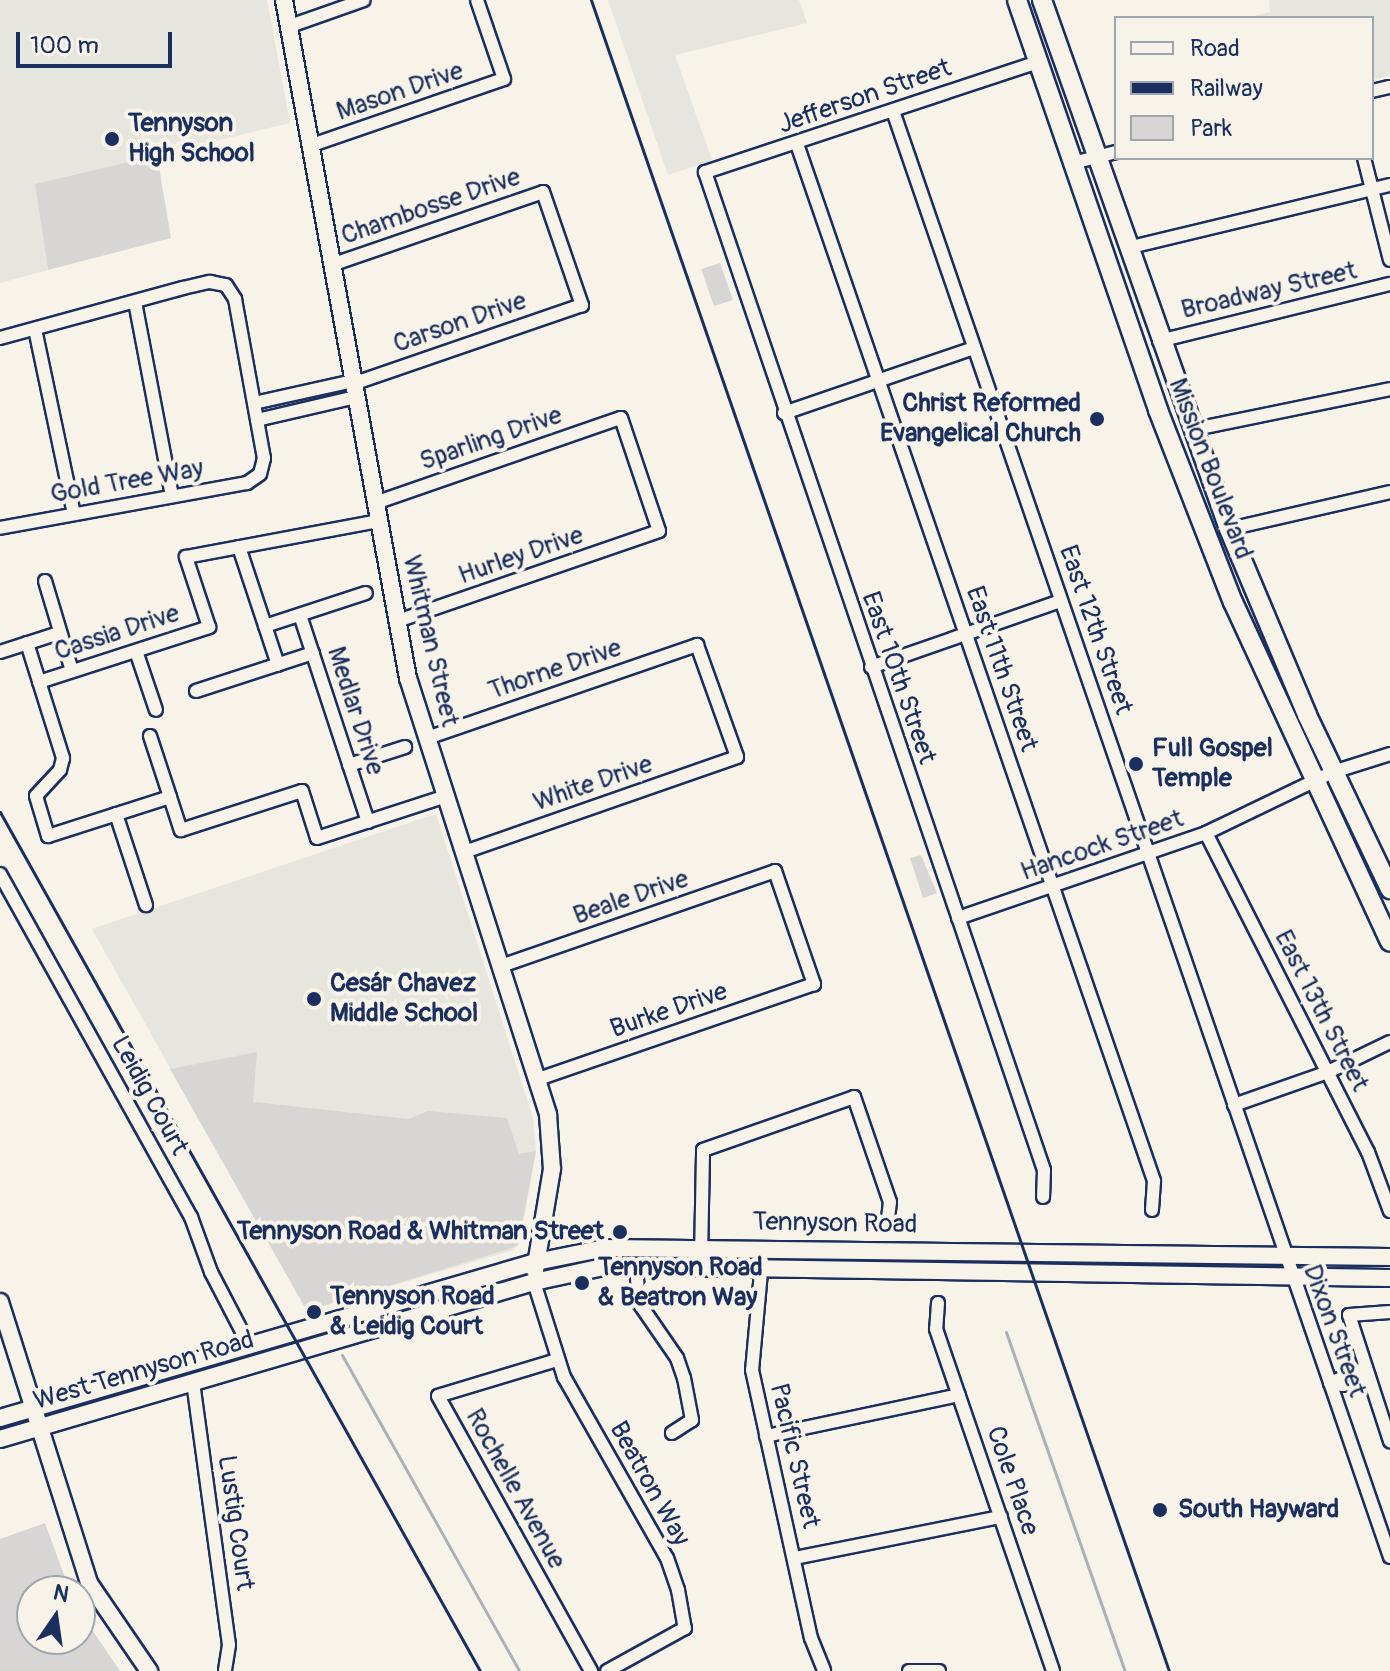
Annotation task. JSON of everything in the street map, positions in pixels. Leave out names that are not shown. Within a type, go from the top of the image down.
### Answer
[{"type":"main road","name":"Whitman Street","points":[[284,0],[397,621],[427,738],[538,1079],[553,1151],[534,1282]]},
{"type":"main road","name":"Mission Boulevard","points":[[1017,0],[1181,470],[1312,782],[1390,942]]},
{"type":"main road","name":"Mission Boulevard","points":[[1042,0],[1159,341],[1229,529],[1333,772],[1390,889]]},
{"type":"main road","name":"Tennyson Road","points":[[291,1332],[536,1262],[605,1248],[701,1246],[1390,1257]]},
{"type":"main road","name":"Tennyson Road","points":[[301,1350],[534,1282],[636,1264],[1390,1278]]},
{"type":"main road","points":[[0,1302],[37,1428],[89,1583],[149,1671]]},
{"type":"main road","name":"West Tennyson Road","points":[[0,1418],[291,1332]]},
{"type":"main road","name":"West Tennyson Road","points":[[0,1439],[301,1350]]},
{"type":"street","points":[[290,26],[364,0]]},
{"type":"street","name":"Mason Drive","points":[[309,146],[504,79],[477,0]]},
{"type":"street","name":"Jefferson Street","points":[[705,172],[1038,62]]},
{"type":"street","name":"East 12th Street","points":[[893,111],[1284,1255]]},
{"type":"street","name":"East 11th Street","points":[[797,144],[1154,1181],[1152,1210]]},
{"type":"street","points":[[1073,163],[1114,152]]},
{"type":"street","points":[[1364,160],[1390,260]]},
{"type":"street","name":"East 10th Street","points":[[705,172],[784,413],[1044,1170],[1043,1197]]},
{"type":"street","points":[[1127,248],[1390,185]]},
{"type":"street","name":"Chambosse Drive","points":[[334,264],[543,192],[582,305]]},
{"type":"street","points":[[0,338],[210,282],[226,285],[235,299],[257,420]]},
{"type":"street","name":"Broadway Street","points":[[1159,341],[1390,284]]},
{"type":"street","points":[[135,302],[172,496]]},
{"type":"street","name":"Carson Drive","points":[[257,420],[582,305]]},
{"type":"street","points":[[35,329],[74,514]]},
{"type":"street","points":[[784,413],[974,348]]},
{"type":"street","name":"Carson Drive","points":[[254,403],[354,387]]},
{"type":"street","points":[[1191,430],[1390,389]]},
{"type":"street","name":"Sparling Drive","points":[[375,503],[621,418],[659,531]]},
{"type":"street","name":"Gold Tree Way","points":[[0,528],[247,483],[260,474],[264,458],[257,420]]},
{"type":"street","points":[[1229,529],[1390,492]]},
{"type":"street","points":[[278,665],[239,547],[379,521]]},
{"type":"street","name":"Hurley Drive","points":[[397,621],[659,531]]},
{"type":"street","name":"Cassia Drive","points":[[39,682],[209,627],[186,557],[239,547]]},
{"type":"street","points":[[45,581],[72,671]]},
{"type":"street","points":[[265,626],[366,593]]},
{"type":"street","points":[[871,667],[1061,601]]},
{"type":"street","name":"Medlar Drive","points":[[300,615],[368,822]]},
{"type":"street","points":[[0,652],[59,633]]},
{"type":"street","points":[[27,643],[64,763],[36,796],[48,836],[170,797]]},
{"type":"street","name":"Thorne Drive","points":[[427,738],[697,645],[737,757]]},
{"type":"street","points":[[136,651],[156,710]]},
{"type":"street","points":[[196,691],[313,653]]},
{"type":"street","points":[[150,736],[181,830],[302,791],[317,838],[446,796]]},
{"type":"street","points":[[349,765],[405,747]]},
{"type":"street","name":"Hancock Street","points":[[958,918],[1206,833],[1333,772],[1390,754]]},
{"type":"street","name":"White Drive","points":[[464,852],[737,757]]},
{"type":"street","points":[[116,814],[146,905]]},
{"type":"street","name":"East 13th Street","points":[[1206,833],[1368,1152],[1390,1211]]},
{"type":"street","name":"Beale Drive","points":[[501,966],[775,871],[814,984]]},
{"type":"street","name":"Leidig Court","points":[[0,874],[191,1217],[211,1272],[249,1345]]},
{"type":"street","name":"Burke Drive","points":[[538,1079],[814,984]]},
{"type":"street","points":[[1234,1105],[1328,1072],[1390,1042]]},
{"type":"street","points":[[701,1264],[703,1150],[854,1097],[890,1202],[888,1219]]},
{"type":"street","name":"Pacific Street","points":[[762,1247],[761,1311],[751,1359],[811,1638],[824,1671]]},
{"type":"street","name":"Dixon Street","points":[[1284,1255],[1390,1557]]},
{"type":"street","points":[[636,1264],[639,1303],[677,1358],[684,1378],[692,1420],[672,1433]]},
{"type":"street","name":"Beatron Way","points":[[534,1282],[557,1360],[667,1558],[683,1615],[685,1628],[607,1671]]},
{"type":"street","name":"Cole Place","points":[[938,1303],[936,1329],[1053,1671]]},
{"type":"street","points":[[1390,1312],[1349,1315],[1390,1441]]},
{"type":"street","name":"Rochelle Avenue","points":[[557,1360],[438,1396],[591,1671]]},
{"type":"street","points":[[1330,1383],[1343,1385],[1367,1373]]},
{"type":"street","name":"Lustig Court","points":[[193,1382],[229,1645],[225,1671]]},
{"type":"street","points":[[766,1436],[959,1395]]},
{"type":"street","points":[[795,1558],[1001,1517]]},
{"type":"street","points":[[909,1671],[939,1671]]},
{"type":"shaded area","name":"Tennyson High School","points":[[0,0],[267,0],[290,123],[35,184],[48,270],[0,283]]},
{"type":"shaded area","points":[[608,0],[799,0],[807,23],[675,55],[712,160],[668,175]]},
{"type":"shaded area","points":[[1269,0],[1390,0],[1390,76],[1374,80],[1374,16],[1253,16],[1270,12]]},
{"type":"shaded area","name":"Cesár Chavez Middle School","points":[[436,814],[533,1118],[536,1151],[520,1240],[513,1250],[307,1311],[92,929]]},
{"type":"green space","points":[[157,155],[171,238],[48,270],[35,184]]},
{"type":"green space","points":[[720,263],[733,300],[714,306],[701,269]]},
{"type":"green space","points":[[921,855],[937,893],[923,898],[910,858]]},
{"type":"green space","points":[[257,1052],[253,1102],[409,1119],[428,1111],[507,1118],[519,1154],[536,1151],[518,1246],[307,1311],[170,1069]]},
{"type":"green space","points":[[45,1523],[64,1575],[16,1575],[16,1655],[96,1655],[96,1636],[120,1671],[0,1671],[0,1539]]},
{"type":"waterway","points":[[1006,1332],[1125,1671]]},
{"type":"waterway","points":[[342,1355],[519,1671]]},
{"type":"railway","points":[[591,0],[1169,1671]]},
{"type":"railway","points":[[0,812],[480,1671]]},
{"type":"place","name":"Tennyson High School","points":[[112,139]]},
{"type":"place","name":"Christ Reformed Evangelical Church","points":[[1097,419]]},
{"type":"place","name":"Full Gospel Temple","points":[[1136,764]]},
{"type":"place","name":"Cesár Chavez Middle School","points":[[314,999]]},
{"type":"place","name":"Tennyson Road & Whitman Street","points":[[620,1232]]},
{"type":"place","name":"Tennyson Road & Beatron Way","points":[[582,1283]]},
{"type":"place","name":"Tennyson Road & Leidig Court","points":[[314,1312]]},
{"type":"place","name":"South Hayward","points":[[1160,1510]]}]
